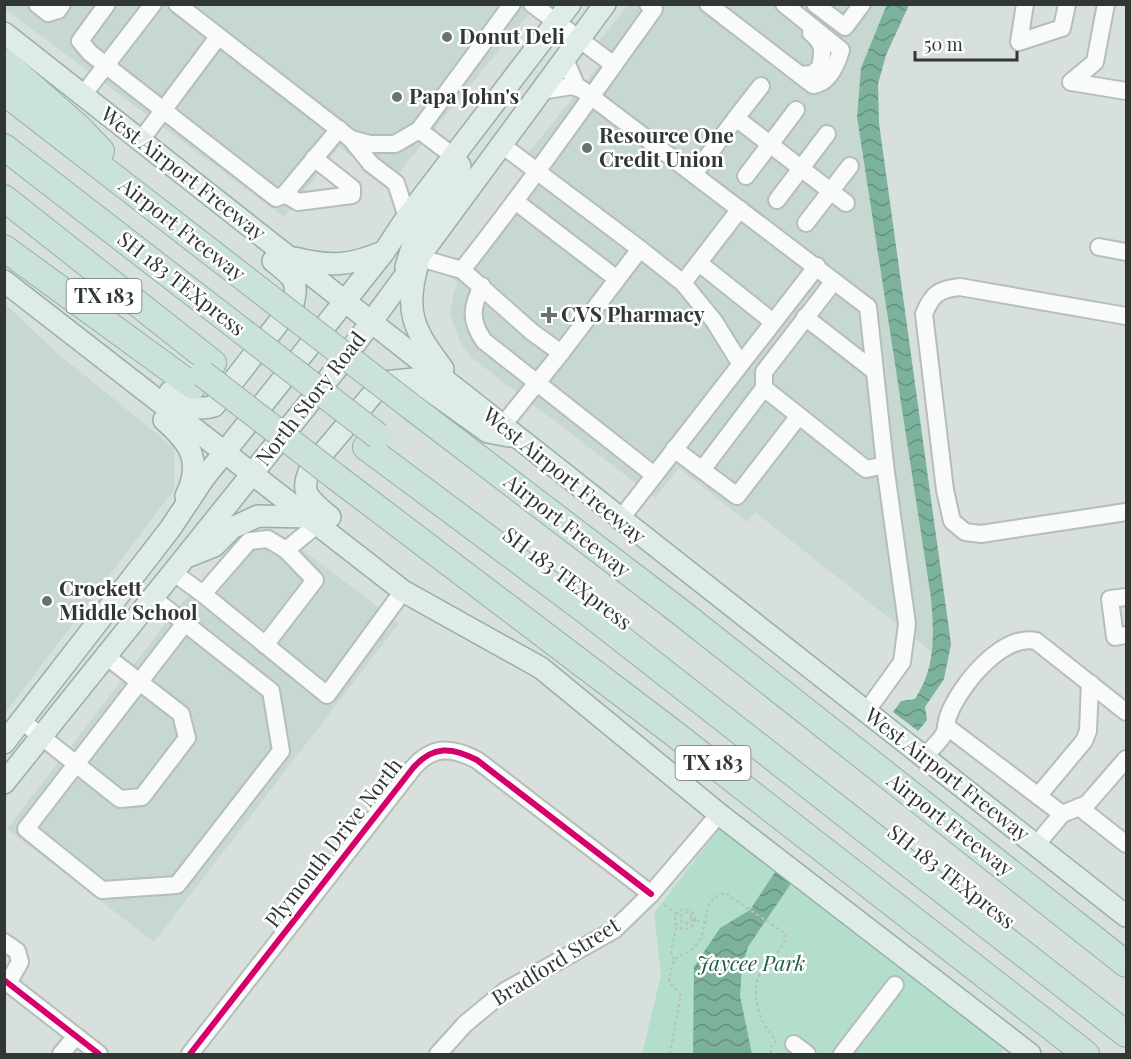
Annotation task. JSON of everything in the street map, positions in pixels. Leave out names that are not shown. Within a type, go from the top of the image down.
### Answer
[{"type":"highway","points":[[4,62],[78,126],[157,210]]},
{"type":"highway","name":"Airport Freeway","points":[[4,92],[670,604],[1126,964]]},
{"type":"highway","name":"SH 183 TEXpress","points":[[4,147],[237,337]]},
{"type":"highway","name":"SH 183 TEXpress","points":[[4,165],[830,782],[1126,1016]]},
{"type":"highway","points":[[4,198],[203,374]]},
{"type":"highway","name":"TX 183","points":[[4,218],[336,477],[667,728],[1086,1054]]},
{"type":"highway","points":[[4,248],[203,374]]},
{"type":"highway","name":"SH 183 TEXpress","points":[[372,441],[595,619],[1126,1034]]},
{"type":"main road","name":"North Story Road","points":[[4,743],[170,529],[225,452],[384,252],[407,217],[570,4]]},
{"type":"main road","name":"North Story Road","points":[[4,783],[254,473],[420,258],[605,4]]},
{"type":"main road","name":"West Airport Freeway","points":[[4,33],[510,431],[619,521],[1126,916]]},
{"type":"main road","points":[[401,282],[415,237],[458,175],[460,166],[453,156]]},
{"type":"main road","points":[[44,312],[74,321],[190,408],[204,409],[214,405],[293,304],[297,291],[293,278],[177,185],[163,158]]},
{"type":"main road","points":[[289,257],[321,265],[337,266],[384,252]]},
{"type":"main road","points":[[420,258],[413,282],[411,309],[419,338],[459,391]]},
{"type":"main road","points":[[4,280],[412,595],[541,668],[719,814],[1030,1054]]},
{"type":"main road","points":[[44,312],[62,338],[185,438],[191,450],[193,474],[170,529]]},
{"type":"main road","points":[[412,595],[408,581],[310,500],[305,490],[305,478],[312,466],[382,382],[397,379],[414,380],[488,432],[510,431]]},
{"type":"main road","points":[[180,565],[214,546],[232,528],[258,516],[314,520]]},
{"type":"street","points":[[37,4],[48,12],[58,10],[62,4]]},
{"type":"street","points":[[107,4],[80,41],[105,66],[276,198],[285,194],[315,158],[345,134]]},
{"type":"street","points":[[83,95],[153,4]]},
{"type":"street","points":[[177,4],[345,134],[371,164],[396,183],[407,217]]},
{"type":"street","points":[[345,134],[370,144],[395,144],[419,130],[512,4]]},
{"type":"street","points":[[532,4],[614,65]]},
{"type":"street","points":[[462,270],[538,171],[583,90],[614,65],[654,9],[648,4]]},
{"type":"street","points":[[708,4],[813,85],[820,84],[834,69],[841,50],[784,4]]},
{"type":"street","points":[[775,4],[817,38],[823,52],[820,68],[812,74],[800,75]]},
{"type":"street","points":[[815,4],[845,27],[862,4]]},
{"type":"street","points":[[1025,4],[1019,42],[1062,28],[1066,4]]},
{"type":"street","points":[[1106,4],[1095,62],[1071,82],[1126,91]]},
{"type":"street","points":[[141,140],[218,37]]},
{"type":"street","points":[[565,59],[583,90]]},
{"type":"street","points":[[542,91],[572,86],[583,90],[868,307],[873,370],[907,624],[902,662],[866,712]]},
{"type":"street","points":[[694,174],[761,86]]},
{"type":"street","points":[[746,176],[796,110]]},
{"type":"street","points":[[736,118],[846,203]]},
{"type":"street","points":[[419,130],[453,156]]},
{"type":"street","points":[[777,200],[827,134]]},
{"type":"street","points":[[502,145],[683,283],[714,321],[740,363]]},
{"type":"street","points":[[285,194],[298,202],[352,195],[352,188],[315,158]]},
{"type":"street","points":[[806,223],[850,166]]},
{"type":"street","points":[[515,201],[617,279]]},
{"type":"street","points":[[683,283],[740,209]]},
{"type":"street","points":[[1099,247],[1126,252]]},
{"type":"street","points":[[510,431],[537,385],[640,249]]},
{"type":"street","points":[[420,258],[462,270],[532,332],[561,352]]},
{"type":"street","points":[[699,263],[773,322]]},
{"type":"street","points":[[619,521],[817,266]]},
{"type":"street","points":[[702,470],[764,388],[764,372],[834,280]]},
{"type":"street","points":[[482,286],[472,311],[478,331],[484,341],[654,476]]},
{"type":"street","points":[[1126,316],[960,287],[941,289],[930,298],[924,314],[945,489],[952,521],[958,527],[965,532],[981,534],[1126,512]]},
{"type":"street","points":[[805,317],[873,370]]},
{"type":"street","points":[[764,388],[866,469],[885,465]]},
{"type":"street","points":[[674,449],[737,496],[798,417]]},
{"type":"street","points":[[286,550],[314,520]]},
{"type":"street","points":[[203,594],[249,541],[268,539],[286,550],[315,580],[266,645]]},
{"type":"street","points":[[180,565],[203,594],[327,695],[412,595]]},
{"type":"street","points":[[1126,597],[1110,599],[1114,637],[1126,635]]},
{"type":"street","points":[[153,598],[271,691],[281,751],[177,885],[102,890],[26,830],[184,623]]},
{"type":"street","points":[[924,757],[945,733],[949,714],[973,677],[1003,646],[1024,639],[1036,641],[1126,712]]},
{"type":"street","points":[[22,721],[120,799],[142,797],[187,738],[182,714],[106,656]]},
{"type":"street","points":[[1038,796],[1084,741],[1088,731],[1090,683]]},
{"type":"street","points":[[946,726],[1062,814]]},
{"type":"street","name":"Plymouth Drive North","points":[[190,1054],[418,763],[423,757],[436,751],[458,750],[477,760],[651,894]]},
{"type":"street","points":[[1036,845],[1062,814],[1087,804],[1126,759]]},
{"type":"street","points":[[1079,807],[1126,844]]},
{"type":"street","name":"Bradford Street","points":[[438,1054],[465,1024],[486,1006],[540,970],[614,930],[651,894],[719,814]]},
{"type":"street","points":[[11,946],[20,962],[6,981],[99,1054]]},
{"type":"street","points":[[842,1054],[896,985]]},
{"type":"street","points":[[62,1054],[76,1036]]},
{"type":"street","points":[[794,1044],[807,1054]]},
{"type":"path","points":[[674,959],[697,944],[709,903],[719,894],[725,893],[786,934],[786,940],[759,973],[755,988],[763,1022],[776,1040],[771,1047],[771,1054]]},
{"type":"path","points":[[664,905],[684,923],[693,920],[704,922]]},
{"type":"path","points":[[678,916],[688,913],[693,920]]},
{"type":"path","points":[[670,1054],[681,994],[669,982],[674,959],[671,952],[678,916]]},
{"type":"path","points":[[677,924],[689,928],[693,920]]},
{"type":"shaded area","points":[[4,5],[536,5],[389,185],[339,147],[284,217],[5,9]]},
{"type":"shaded area","points":[[628,5],[887,5],[861,68],[857,117],[931,598],[934,634],[932,652],[755,512],[747,522],[679,468],[655,498],[471,357],[460,342],[450,314],[454,291],[458,283],[447,274],[527,173],[518,166],[598,66],[587,56]]},
{"type":"shaded area","name":"Crockett Middle School","points":[[5,304],[57,353],[174,448],[174,490],[5,713]]},
{"type":"shaded area","points":[[270,534],[287,538],[399,623],[154,942],[7,829],[179,606],[248,537]]},
{"type":"green space","name":"Jaycee Park","points":[[721,826],[1006,1048],[999,1054],[642,1054],[661,975],[654,913]]},
{"type":"water","points":[[887,4],[909,5],[886,55],[878,84],[879,123],[951,644],[944,679],[925,707],[927,720],[918,731],[893,712],[901,701],[915,699],[927,675],[933,638],[931,598],[857,117],[861,68]]},
{"type":"water","points":[[777,869],[792,882],[748,947],[742,967],[740,996],[752,1054],[693,1054],[694,967],[720,928],[750,910]]},
{"type":"cycle path","points":[[190,1054],[413,768],[435,752],[451,751],[477,760],[651,894]]},
{"type":"cycle path","points":[[4,980],[99,1054]]},
{"type":"place","name":"Donut Deli","points":[[447,37]]},
{"type":"place","name":"Papa John's","points":[[397,97]]},
{"type":"place","name":"Resource One Credit Union","points":[[587,148]]},
{"type":"place","name":"CVS Pharmacy","points":[[549,315]]},
{"type":"place","name":"Crockett Middle School","points":[[47,601]]}]
